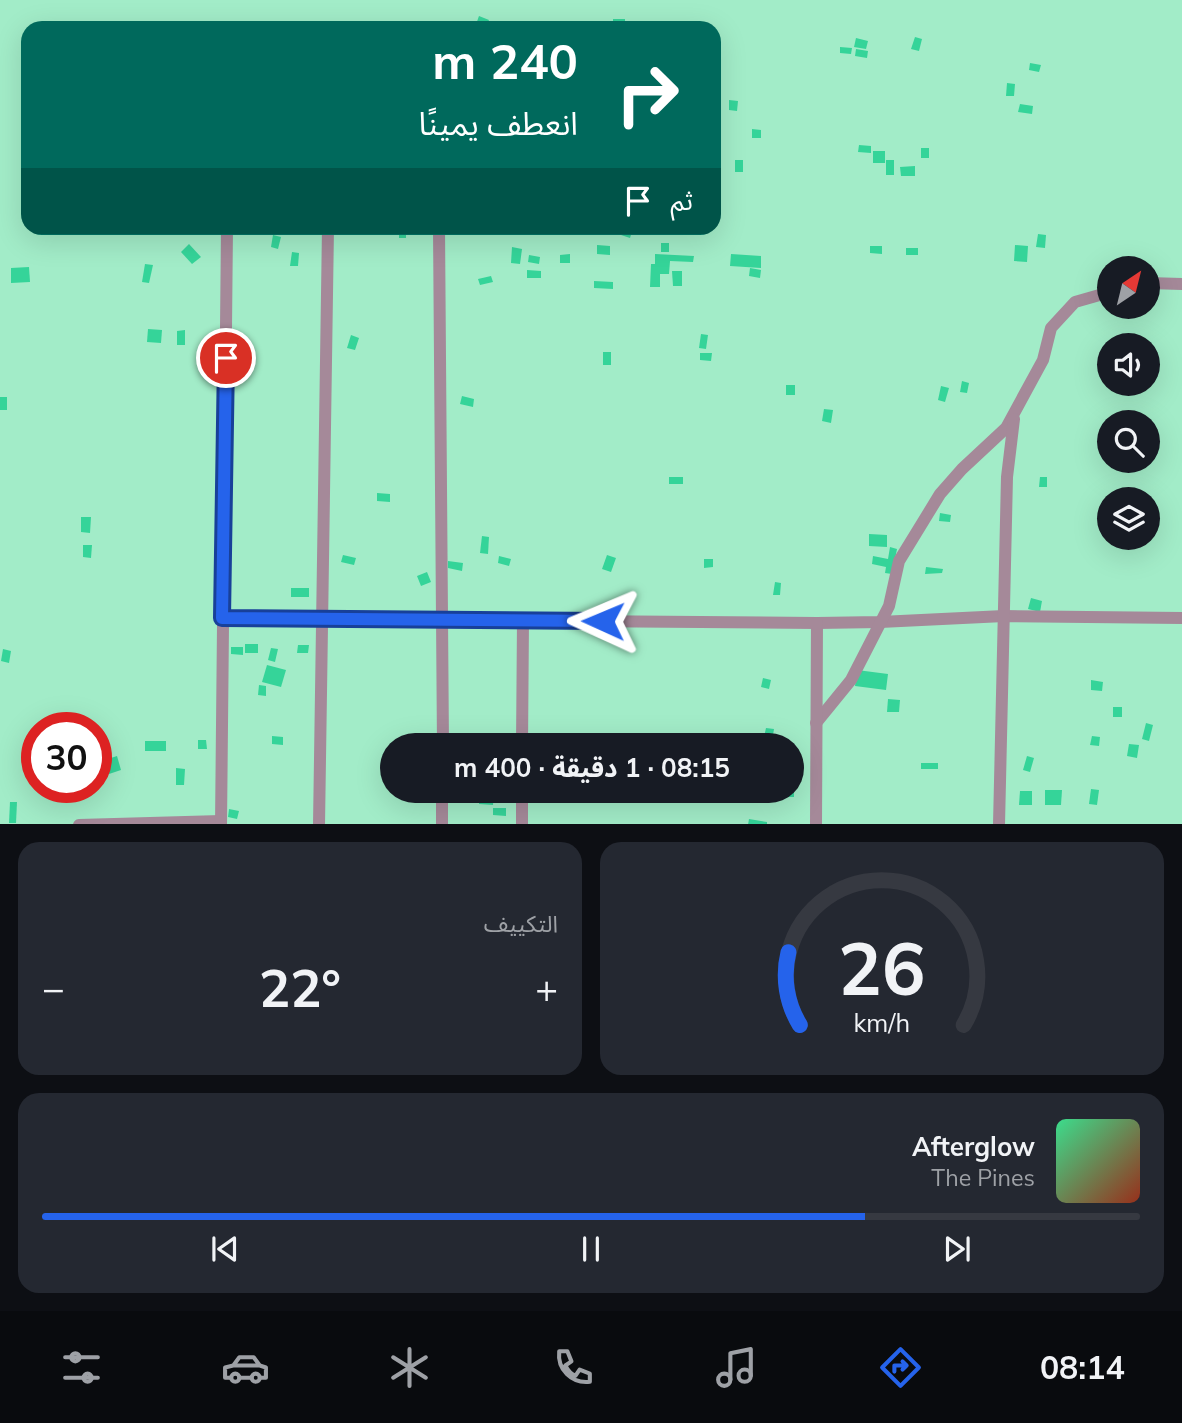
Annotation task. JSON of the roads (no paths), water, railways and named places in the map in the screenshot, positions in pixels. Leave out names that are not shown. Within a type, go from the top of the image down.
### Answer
[{"type":"street","points":[[79,824],[221,823],[227,235]]},
{"type":"street","points":[[319,824],[328,235]]},
{"type":"street","points":[[439,235],[443,733]]},
{"type":"street","points":[[1160,284],[1182,284]]},
{"type":"street","points":[[817,723],[851,680],[888,606],[899,561],[940,494],[962,469],[1006,428],[1043,359],[1051,328],[1075,302],[1097,296]]},
{"type":"street","points":[[999,824],[1007,477],[1015,412]]},
{"type":"street","points":[[222,618],[817,622],[1004,616],[1182,618]]},
{"type":"street","points":[[523,620],[523,733]]},
{"type":"street","points":[[816,824],[817,622]]},
{"type":"street","points":[[442,824],[443,803]]},
{"type":"street","points":[[522,803],[522,824]]}]
